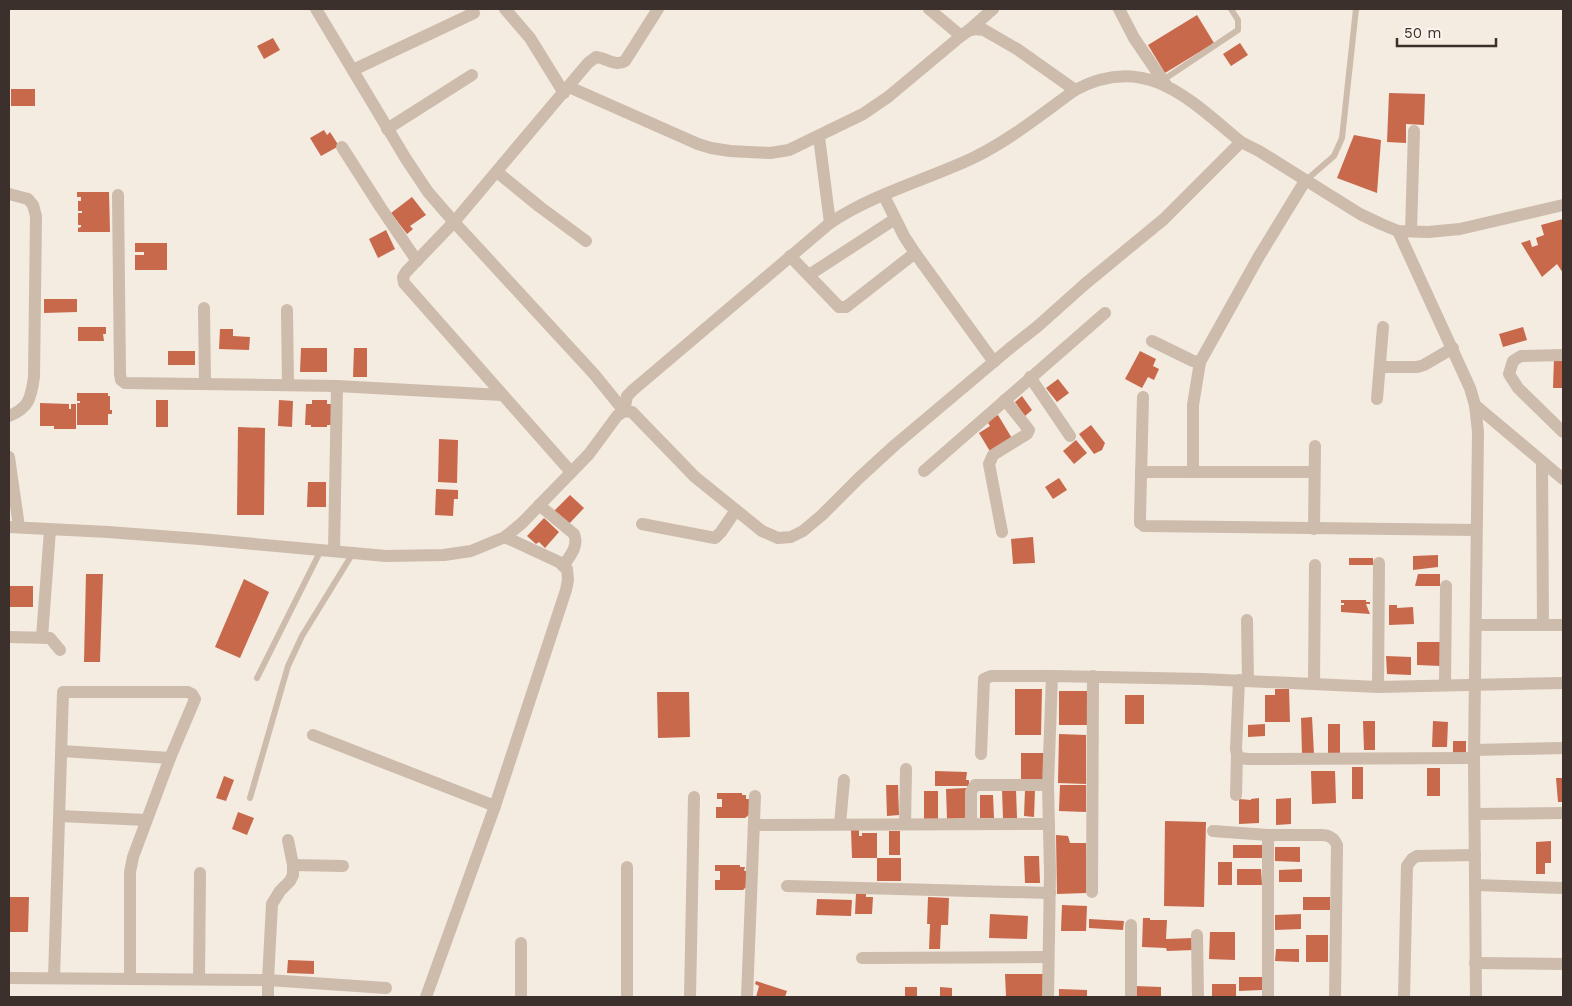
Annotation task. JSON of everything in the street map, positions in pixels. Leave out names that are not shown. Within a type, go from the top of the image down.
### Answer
[{"type":"street","points":[[316,9],[387,129],[428,192],[594,374],[624,411]]},
{"type":"street","points":[[504,9],[530,38],[567,90],[698,144],[730,151],[770,153],[789,150],[819,137],[863,114],[888,98],[993,9]]},
{"type":"street","points":[[571,472],[404,283],[403,276],[454,222],[567,90],[588,62],[596,57],[615,64],[625,61],[658,9]]},
{"type":"street","points":[[929,9],[964,34]]},
{"type":"street","points":[[1119,9],[1134,38],[1164,82]]},
{"type":"street","points":[[353,70],[474,13]]},
{"type":"street","points":[[964,34],[976,29],[984,30],[1017,49],[1075,90]]},
{"type":"street","points":[[387,129],[472,74]]},
{"type":"street","points":[[624,411],[627,396],[633,390],[830,223],[846,212],[993,147],[1075,90],[1098,80],[1135,76],[1164,82],[1185,96],[1241,142],[1259,151],[1360,214],[1381,224],[1404,231],[1428,232],[1460,229],[1563,205]]},
{"type":"street","points":[[1414,131],[1404,231],[1470,388],[1475,405],[1478,432],[1474,754],[1476,997]]},
{"type":"street","points":[[819,137],[830,223]]},
{"type":"street","points":[[9,457],[14,527],[118,532],[386,556],[444,556],[471,551],[505,537],[540,505],[589,454],[617,416],[624,411],[632,412],[696,477],[762,531],[778,538],[791,537],[803,531],[822,515],[875,463],[1164,219],[1241,142]]},
{"type":"street","points":[[342,147],[380,208],[417,261]]},
{"type":"street","points":[[497,172],[586,241]]},
{"type":"street","points":[[1193,472],[1193,405],[1200,362],[1258,258],[1305,181]]},
{"type":"street","points":[[9,194],[28,199],[33,205],[36,216],[34,377],[32,393],[26,406],[18,413],[9,416]]},
{"type":"street","points":[[118,195],[121,380],[125,383],[337,386],[502,395]]},
{"type":"street","points":[[884,196],[915,253],[994,362]]},
{"type":"street","points":[[809,275],[895,219]]},
{"type":"street","points":[[790,256],[839,307],[846,307],[915,253]]},
{"type":"street","points":[[204,308],[205,383]]},
{"type":"street","points":[[287,310],[288,385]]},
{"type":"street","points":[[924,471],[1105,313]]},
{"type":"street","points":[[1377,399],[1383,327]]},
{"type":"street","points":[[1152,341],[1193,361],[1200,362]]},
{"type":"street","points":[[1380,367],[1417,367],[1453,348]]},
{"type":"street","points":[[1563,356],[1521,356],[1513,361],[1509,374],[1518,388],[1563,432]]},
{"type":"street","points":[[1030,378],[1070,436]]},
{"type":"street","points":[[334,551],[337,386]]},
{"type":"street","points":[[1143,397],[1140,523],[1144,526],[1476,530]]},
{"type":"street","points":[[1002,532],[989,464],[990,459],[1030,430],[1005,400]]},
{"type":"street","points":[[1475,405],[1563,479]]},
{"type":"street","points":[[1314,446],[1314,529]]},
{"type":"street","points":[[1542,462],[1543,625]]},
{"type":"street","points":[[1141,472],[1314,472]]},
{"type":"street","points":[[540,505],[574,534],[576,539],[575,548],[563,566]]},
{"type":"street","points":[[642,524],[714,538],[721,532],[736,510]]},
{"type":"street","points":[[42,637],[50,530]]},
{"type":"street","points":[[426,997],[495,806],[568,580],[568,569],[559,562],[505,537]]},
{"type":"street","points":[[1378,687],[1379,563]]},
{"type":"street","points":[[1314,565],[1314,684]]},
{"type":"street","points":[[1445,685],[1446,586]]},
{"type":"street","points":[[1236,795],[1237,755],[1244,681],[1247,620]]},
{"type":"street","points":[[1476,625],[1563,625]]},
{"type":"street","points":[[9,637],[50,638],[60,650]]},
{"type":"street","points":[[981,754],[984,679],[991,676],[1093,676],[1378,687],[1563,683]]},
{"type":"street","points":[[1048,997],[1050,893],[1048,785],[1052,676]]},
{"type":"street","points":[[1092,892],[1093,676]]},
{"type":"street","points":[[54,978],[62,751],[61,696],[63,692],[188,692],[195,699],[170,758],[133,857],[130,872],[130,978]]},
{"type":"street","points":[[313,734],[495,806]]},
{"type":"street","points":[[1237,755],[1240,758],[1248,759],[1474,754],[1563,748]]},
{"type":"street","points":[[62,751],[170,758]]},
{"type":"street","points":[[905,824],[906,769]]},
{"type":"street","points":[[840,824],[844,780]]},
{"type":"street","points":[[970,824],[970,792],[975,785],[1048,785]]},
{"type":"street","points":[[747,997],[755,796]]},
{"type":"street","points":[[690,997],[694,797]]},
{"type":"street","points":[[1475,814],[1563,813]]},
{"type":"street","points":[[60,816],[146,820]]},
{"type":"street","points":[[754,824],[1049,824]]},
{"type":"street","points":[[1213,831],[1268,835],[1328,835],[1334,839],[1337,846],[1335,997]]},
{"type":"street","points":[[1268,835],[1268,997]]},
{"type":"street","points":[[268,997],[272,904],[293,875],[288,840]]},
{"type":"street","points":[[1404,997],[1407,866],[1417,856],[1475,855]]},
{"type":"street","points":[[293,865],[343,866]]},
{"type":"street","points":[[626,867],[627,997]]},
{"type":"street","points":[[199,979],[200,873]]},
{"type":"street","points":[[1476,885],[1563,888]]},
{"type":"street","points":[[787,886],[1050,893]]},
{"type":"street","points":[[1131,925],[1131,997]]},
{"type":"street","points":[[1197,935],[1198,997]]},
{"type":"street","points":[[521,943],[521,997]]},
{"type":"street","points":[[862,958],[1048,957]]},
{"type":"street","points":[[1475,963],[1563,964]]},
{"type":"street","points":[[9,978],[268,980],[386,988]]},
{"type":"lane","points":[[1164,82],[1238,30],[1238,20],[1231,9]]},
{"type":"lane","points":[[1305,181],[1334,156],[1342,138],[1356,9]]},
{"type":"lane","points":[[257,678],[321,550]]},
{"type":"lane","points":[[250,798],[295,648],[353,553]]},
{"type":"building","points":[[1197,15],[1214,43],[1165,73],[1148,45]]},
{"type":"building","points":[[273,38],[280,50],[264,59],[257,46]]},
{"type":"building","points":[[1240,43],[1248,55],[1231,66],[1223,54]]},
{"type":"building","points":[[11,89],[35,89],[35,106],[11,106]]},
{"type":"building","points":[[1389,93],[1425,94],[1424,125],[1406,124],[1406,143],[1387,142]]},
{"type":"building","points":[[324,130],[327,135],[330,132],[339,146],[321,156],[310,138]]},
{"type":"building","points":[[1354,135],[1381,140],[1377,193],[1337,178]]},
{"type":"building","points":[[77,192],[109,192],[110,232],[78,232],[78,228],[81,225],[78,225],[78,213],[82,213],[82,211],[78,211],[78,201],[81,201],[81,197],[77,197]]},
{"type":"building","points":[[412,197],[426,215],[410,226],[413,229],[407,234],[391,213]]},
{"type":"building","points":[[1563,219],[1563,273],[1557,264],[1542,277],[1521,243],[1530,240],[1532,247],[1538,245],[1536,238],[1544,235],[1541,225]]},
{"type":"building","points":[[386,230],[395,249],[378,258],[369,239]]},
{"type":"building","points":[[135,243],[167,243],[167,270],[135,270],[135,255],[144,255],[144,252],[135,252]]},
{"type":"building","points":[[44,299],[77,299],[77,312],[44,313]]},
{"type":"building","points":[[78,327],[106,327],[106,334],[103,334],[104,341],[78,341]]},
{"type":"building","points":[[1523,327],[1527,340],[1503,347],[1499,334]]},
{"type":"building","points":[[220,329],[233,329],[233,336],[250,337],[249,350],[219,349]]},
{"type":"building","points":[[301,348],[327,348],[327,372],[300,372]]},
{"type":"building","points":[[354,348],[367,348],[367,377],[353,377]]},
{"type":"building","points":[[168,351],[195,351],[195,365],[168,365]]},
{"type":"building","points":[[1140,351],[1156,359],[1153,366],[1159,369],[1154,380],[1148,377],[1142,388],[1125,379]]},
{"type":"building","points":[[1554,358],[1563,359],[1563,388],[1553,388]]},
{"type":"building","points":[[1058,379],[1069,393],[1057,402],[1046,388]]},
{"type":"building","points":[[77,393],[108,393],[112,414],[108,414],[108,425],[77,425],[77,403],[80,403],[80,401],[77,401]]},
{"type":"building","points":[[1022,396],[1032,410],[1025,416],[1015,402]]},
{"type":"building","points":[[156,400],[168,400],[168,427],[156,427]]},
{"type":"building","points":[[279,400],[293,401],[292,427],[278,426]]},
{"type":"building","points":[[312,400],[327,400],[327,404],[332,404],[332,425],[327,425],[327,427],[311,427],[311,425],[305,425],[306,404],[312,404]]},
{"type":"building","points":[[40,403],[69,404],[69,409],[71,409],[71,404],[76,404],[76,429],[54,429],[54,426],[40,426]]},
{"type":"building","points":[[998,415],[1013,440],[991,453],[979,433],[990,426],[987,421]]},
{"type":"building","points":[[1091,425],[1105,443],[1102,450],[1094,454],[1079,434]]},
{"type":"building","points":[[238,427],[265,428],[264,515],[237,515]]},
{"type":"building","points":[[439,439],[458,440],[457,483],[438,482]]},
{"type":"building","points":[[1076,440],[1087,453],[1074,464],[1063,451]]},
{"type":"building","points":[[1059,478],[1067,490],[1053,499],[1045,487]]},
{"type":"building","points":[[308,482],[326,482],[326,507],[307,507]]},
{"type":"building","points":[[436,489],[458,490],[458,499],[454,499],[453,516],[435,515]]},
{"type":"building","points":[[570,495],[584,508],[566,527],[552,513]]},
{"type":"building","points":[[544,518],[559,532],[545,548],[539,542],[536,544],[527,536]]},
{"type":"building","points":[[1033,537],[1035,563],[1013,564],[1011,539]]},
{"type":"building","points":[[1438,555],[1438,567],[1413,570],[1413,556]]},
{"type":"building","points":[[1349,558],[1373,558],[1373,565],[1349,565]]},
{"type":"building","points":[[86,574],[103,574],[100,662],[84,662]]},
{"type":"building","points":[[1418,574],[1440,574],[1440,586],[1415,586]]},
{"type":"building","points":[[244,579],[269,592],[240,658],[215,647]]},
{"type":"building","points":[[9,586],[33,586],[33,607],[9,607]]},
{"type":"building","points":[[1341,600],[1366,600],[1366,602],[1370,602],[1370,604],[1366,604],[1370,614],[1341,612],[1341,605],[1344,605],[1344,603],[1341,603]]},
{"type":"building","points":[[1389,605],[1397,605],[1397,608],[1413,607],[1414,624],[1389,625]]},
{"type":"building","points":[[1417,642],[1442,642],[1441,666],[1417,665]]},
{"type":"building","points":[[1386,656],[1411,657],[1411,675],[1387,674]]},
{"type":"building","points":[[1015,689],[1042,689],[1041,735],[1015,735]]},
{"type":"building","points":[[1275,689],[1289,689],[1290,722],[1265,722],[1265,695],[1275,695]]},
{"type":"building","points":[[1059,691],[1087,691],[1087,725],[1059,725]]},
{"type":"building","points":[[657,692],[689,692],[690,737],[658,738]]},
{"type":"building","points":[[1125,695],[1144,695],[1144,724],[1125,724]]},
{"type":"building","points":[[1312,717],[1314,754],[1302,754],[1301,718]]},
{"type":"building","points":[[1363,721],[1375,721],[1375,750],[1364,750]]},
{"type":"building","points":[[1433,721],[1448,722],[1447,747],[1432,747]]},
{"type":"building","points":[[1265,724],[1265,736],[1248,737],[1248,725]]},
{"type":"building","points":[[1328,724],[1340,724],[1340,754],[1328,754]]},
{"type":"building","points":[[1059,734],[1086,735],[1086,784],[1058,783]]},
{"type":"building","points":[[1453,741],[1466,741],[1466,753],[1453,753]]},
{"type":"building","points":[[1021,753],[1044,753],[1044,780],[1021,780]]},
{"type":"building","points":[[1352,767],[1363,767],[1363,799],[1352,799]]},
{"type":"building","points":[[1427,768],[1440,768],[1440,796],[1427,796]]},
{"type":"building","points":[[935,771],[967,772],[966,780],[969,780],[969,786],[935,786]]},
{"type":"building","points":[[1311,771],[1335,771],[1336,803],[1312,804]]},
{"type":"building","points":[[224,776],[234,780],[226,801],[216,798]]},
{"type":"building","points":[[1556,778],[1563,778],[1563,802],[1558,802]]},
{"type":"building","points":[[886,785],[898,785],[899,815],[887,816]]},
{"type":"building","points":[[1060,785],[1086,785],[1086,812],[1059,811]]},
{"type":"building","points":[[966,788],[967,818],[947,819],[946,789]]},
{"type":"building","points":[[1002,790],[1016,790],[1017,818],[1003,818]]},
{"type":"building","points":[[1025,790],[1035,790],[1034,817],[1024,816]]},
{"type":"building","points":[[924,791],[938,791],[938,819],[924,819]]},
{"type":"building","points":[[717,793],[742,793],[742,795],[746,795],[746,799],[751,799],[750,814],[745,818],[716,818],[716,807],[722,807],[722,799],[717,799]]},
{"type":"building","points":[[980,795],[993,795],[994,818],[980,818]]},
{"type":"building","points":[[1259,798],[1259,823],[1239,824],[1239,799],[1251,800]]},
{"type":"building","points":[[1291,798],[1291,824],[1276,825],[1276,799]]},
{"type":"building","points":[[238,812],[254,818],[247,835],[232,829]]},
{"type":"building","points":[[1165,821],[1206,822],[1204,907],[1164,906]]},
{"type":"building","points":[[851,830],[859,830],[859,836],[862,836],[862,833],[877,833],[877,858],[852,858]]},
{"type":"building","points":[[889,831],[900,831],[900,855],[889,855]]},
{"type":"building","points":[[1056,835],[1068,836],[1070,843],[1086,843],[1086,893],[1057,894]]},
{"type":"building","points":[[1551,841],[1551,863],[1545,863],[1545,874],[1536,874],[1536,842]]},
{"type":"building","points":[[1233,845],[1265,845],[1265,858],[1233,858]]},
{"type":"building","points":[[1275,847],[1300,847],[1300,862],[1275,861]]},
{"type":"building","points":[[1024,856],[1039,856],[1040,883],[1025,883]]},
{"type":"building","points":[[877,858],[901,858],[901,881],[877,881]]},
{"type":"building","points":[[1218,862],[1232,862],[1232,885],[1218,885]]},
{"type":"building","points":[[715,865],[740,865],[740,867],[745,867],[744,871],[749,871],[748,885],[743,890],[715,890],[715,880],[720,880],[720,871],[715,871]]},
{"type":"building","points":[[1237,869],[1261,869],[1262,885],[1237,885]]},
{"type":"building","points":[[1302,869],[1302,882],[1279,882],[1279,870]]},
{"type":"building","points":[[856,893],[866,893],[866,897],[873,897],[872,914],[855,914]]},
{"type":"building","points":[[9,897],[29,897],[28,932],[9,932]]},
{"type":"building","points":[[928,897],[949,898],[948,925],[941,925],[940,949],[929,949],[930,924],[927,924]]},
{"type":"building","points":[[1303,897],[1330,897],[1330,910],[1303,910]]},
{"type":"building","points":[[817,899],[852,900],[851,916],[816,915]]},
{"type":"building","points":[[1062,905],[1087,906],[1086,931],[1061,931]]},
{"type":"building","points":[[990,914],[1028,916],[1027,939],[989,938]]},
{"type":"building","points":[[1301,914],[1301,929],[1275,930],[1275,915]]},
{"type":"building","points":[[1143,918],[1167,920],[1166,939],[1193,938],[1194,950],[1167,951],[1166,948],[1142,947]]},
{"type":"building","points":[[1089,919],[1124,921],[1123,930],[1089,928]]},
{"type":"building","points":[[1210,932],[1235,932],[1235,960],[1209,959]]},
{"type":"building","points":[[1306,935],[1328,935],[1328,962],[1306,962]]},
{"type":"building","points":[[1276,949],[1299,949],[1299,962],[1275,961]]},
{"type":"building","points":[[288,960],[314,961],[314,974],[287,973]]},
{"type":"building","points":[[1005,974],[1044,974],[1044,996],[1006,996]]},
{"type":"building","points":[[1239,977],[1262,977],[1262,990],[1239,991]]},
{"type":"building","points":[[756,981],[787,991],[785,997],[756,997],[759,986],[755,984]]},
{"type":"building","points":[[1212,984],[1236,984],[1236,997],[1212,997]]},
{"type":"building","points":[[1135,986],[1161,987],[1161,997],[1134,997]]},
{"type":"building","points":[[905,987],[917,987],[917,997],[905,997]]},
{"type":"building","points":[[940,987],[952,988],[952,997],[940,997]]},
{"type":"building","points":[[1059,989],[1087,990],[1087,997],[1059,997]]}]
